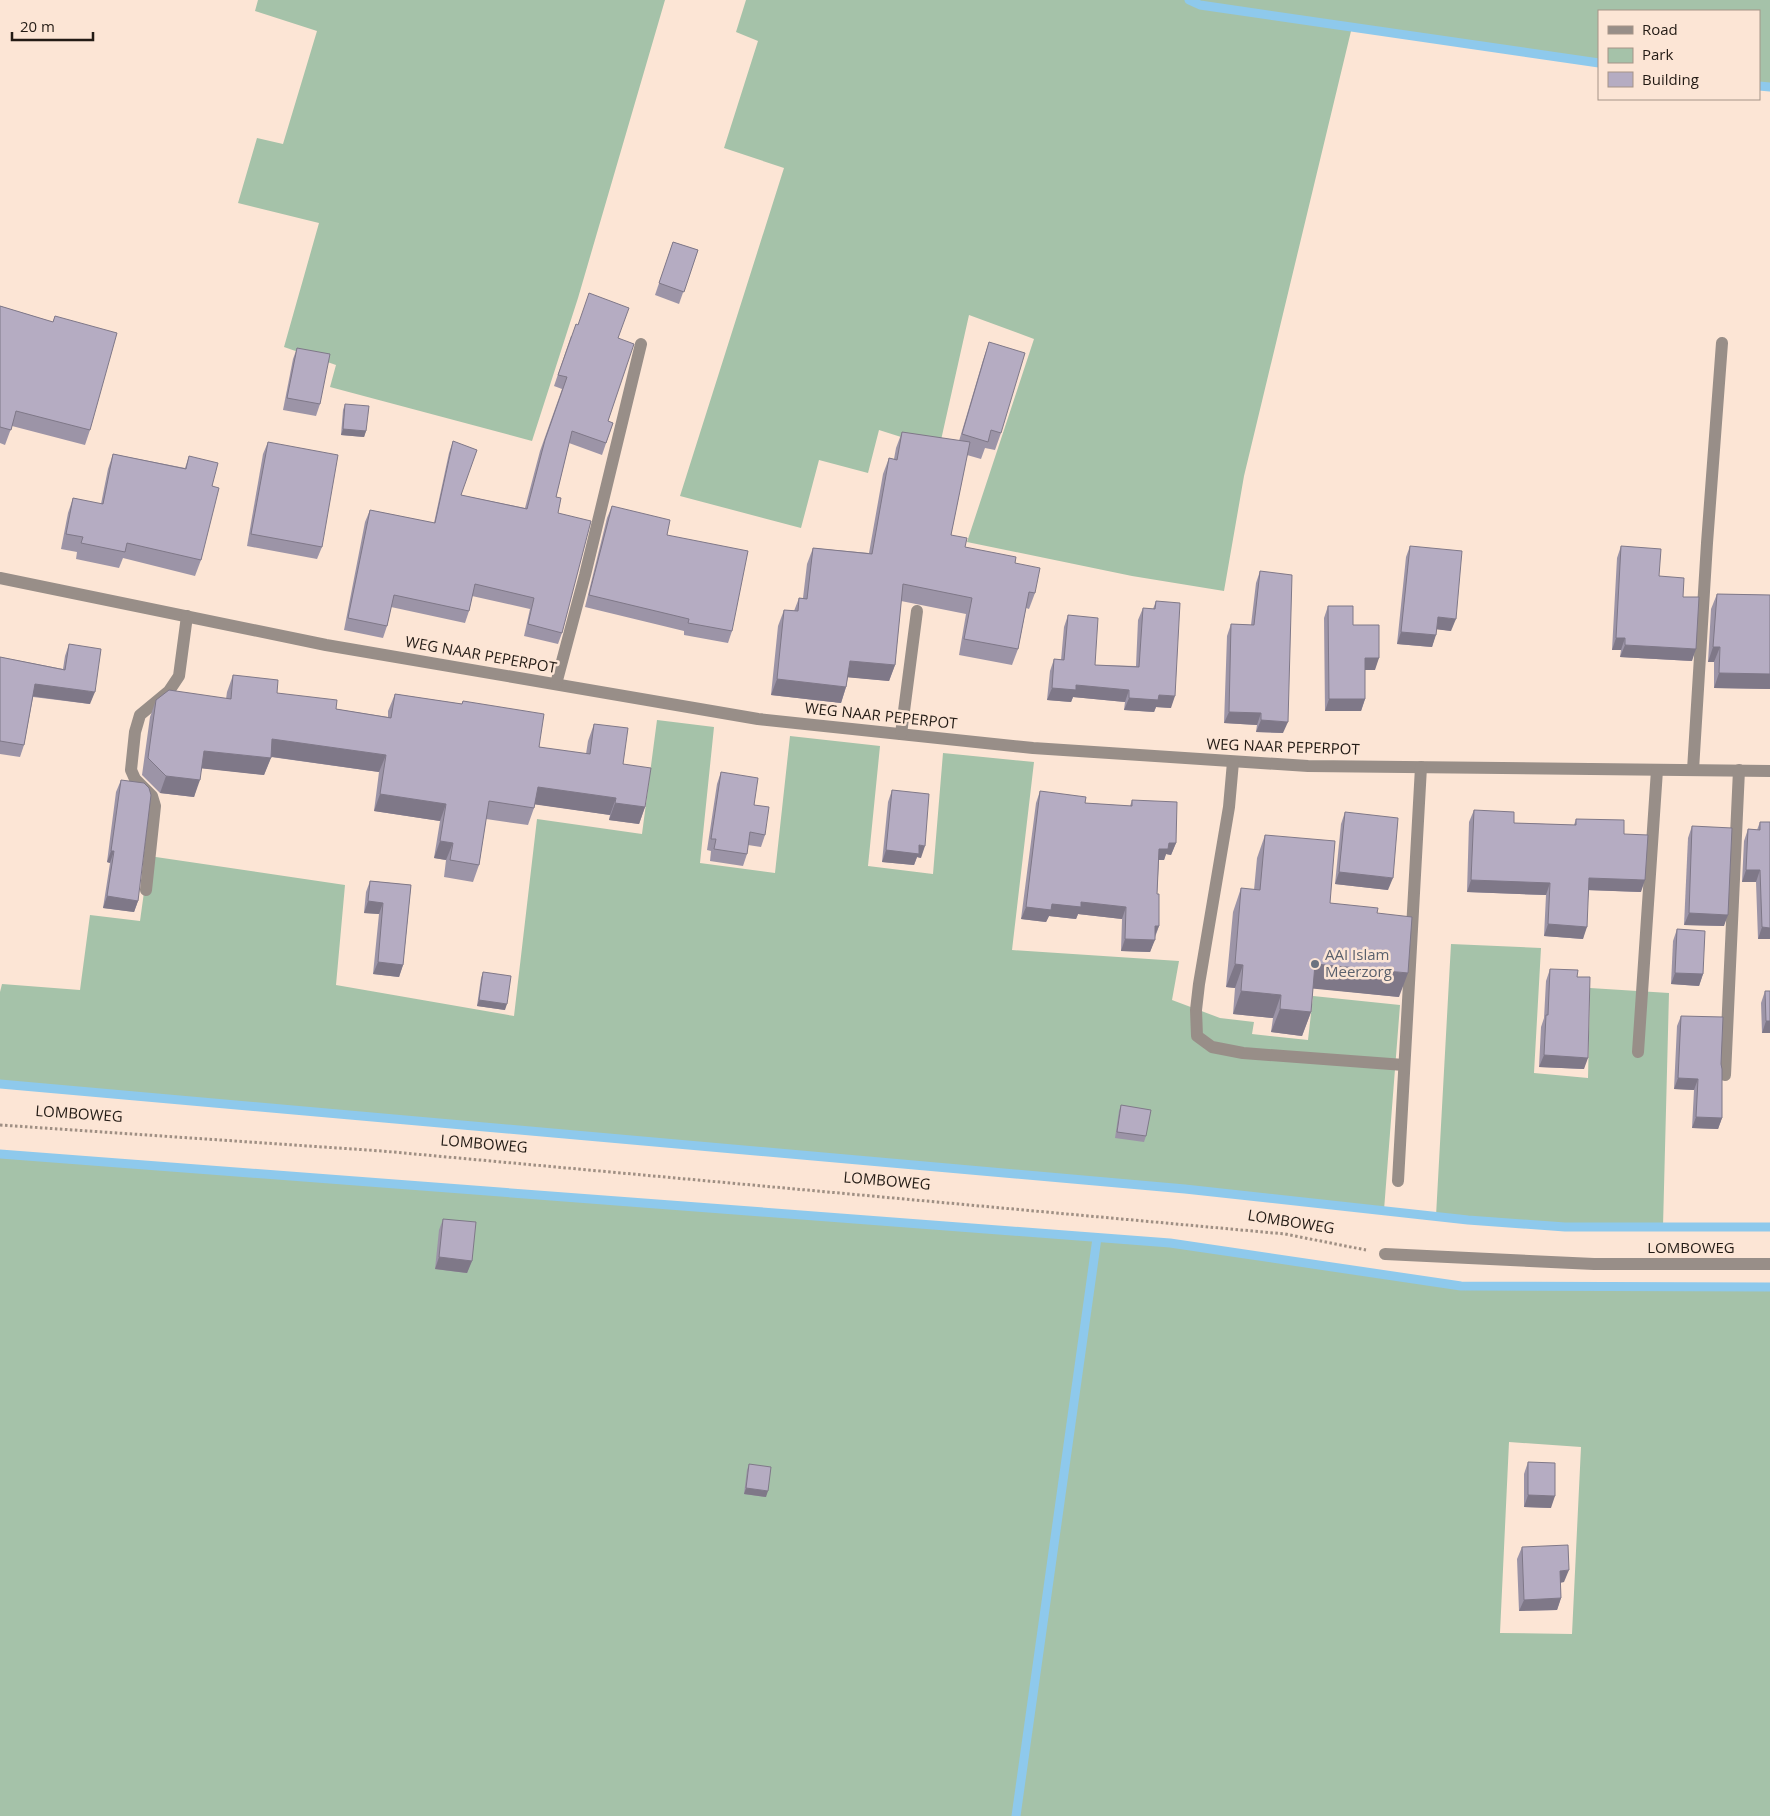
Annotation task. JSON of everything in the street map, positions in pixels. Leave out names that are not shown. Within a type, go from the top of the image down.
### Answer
[{"type":"street","points":[[1693,770],[1722,343]]},
{"type":"street","points":[[556,684],[585,575],[641,344]]},
{"type":"street","name":"WEG NAAR PEPERPOT","points":[[0,578],[326,644],[758,719],[1033,748],[1308,766],[1770,771]]},
{"type":"street","points":[[901,734],[917,611]]},
{"type":"street","points":[[146,890],[155,806],[152,796],[135,779],[131,770],[135,732],[140,715],[169,691],[179,676],[187,616]]},
{"type":"street","points":[[1233,762],[1229,807],[1198,984],[1197,1036],[1212,1047],[1243,1053],[1404,1065]]},
{"type":"street","points":[[1398,1180],[1421,766]]},
{"type":"street","points":[[1638,1052],[1657,770]]},
{"type":"street","points":[[1725,1075],[1739,770]]},
{"type":"street","name":"LOMBOWEG","points":[[1385,1254],[1594,1264],[1770,1264]]},
{"type":"path","name":"LOMBOWEG","points":[[0,1124],[382,1151],[1103,1217],[1284,1234],[1385,1254]]},
{"type":"green space","points":[[258,0],[665,0],[578,298],[532,441],[330,387],[336,365],[284,347],[319,223],[238,203],[257,138],[283,144],[317,31],[255,11]]},
{"type":"green space","points":[[746,0],[1770,0],[1770,87],[1760,86],[1760,10],[1598,10],[1598,63],[1352,27],[1244,476],[1224,591],[1132,576],[967,542],[1034,339],[969,315],[939,449],[879,430],[868,473],[819,460],[801,528],[680,496],[784,168],[724,148],[758,41],[736,32]]},
{"type":"green space","points":[[657,720],[714,727],[700,863],[775,873],[790,736],[880,746],[868,866],[933,874],[943,753],[1034,762],[1012,950],[1179,961],[1172,1000],[1220,1018],[1254,1022],[1252,1034],[1308,1040],[1313,996],[1400,1005],[1384,1210],[1185,1189],[0,1084],[0,992],[2,984],[80,990],[90,915],[140,921],[149,856],[345,885],[336,985],[514,1016],[537,819],[642,834]]},
{"type":"green space","points":[[1451,944],[1541,948],[1534,1073],[1588,1078],[1590,988],[1669,993],[1663,1227],[1565,1227],[1436,1216]]},
{"type":"green space","points":[[0,1154],[1170,1243],[1461,1286],[1770,1287],[1770,1816],[0,1816]],"holes":[[[1509,1442],[1581,1447],[1572,1634],[1500,1633]]]},
{"type":"building","points":[[673,242],[698,250],[684,292],[659,283]]},
{"type":"building","points":[[589,293],[629,308],[618,338],[634,344],[608,421],[613,423],[606,443],[572,431],[556,497],[561,498],[558,513],[591,521],[562,633],[528,624],[534,598],[475,584],[469,611],[394,595],[387,626],[348,618],[370,510],[435,523],[453,441],[477,450],[461,495],[527,509],[545,440],[567,377],[558,375]]},
{"type":"building","points":[[0,306],[53,322],[55,316],[117,333],[90,430],[16,411],[11,430],[0,427]]},
{"type":"building","points":[[989,342],[1025,353],[1001,433],[991,430],[988,442],[962,434]]},
{"type":"building","points":[[297,348],[330,354],[320,404],[287,398]]},
{"type":"building","points":[[345,404],[369,406],[366,431],[343,429]]},
{"type":"building","points":[[902,432],[970,442],[951,535],[967,538],[965,547],[1016,557],[1015,563],[1040,568],[1035,593],[1029,592],[1018,649],[964,639],[972,598],[903,584],[895,665],[850,661],[846,687],[777,679],[784,610],[798,611],[799,598],[807,599],[813,548],[872,554],[889,458],[897,460]]},
{"type":"building","points":[[268,442],[338,455],[322,547],[251,534]]},
{"type":"building","points":[[113,454],[186,469],[189,456],[218,463],[212,486],[219,488],[201,560],[127,543],[125,552],[81,543],[83,537],[66,534],[73,498],[103,504]]},
{"type":"building","points":[[612,506],[670,520],[667,535],[748,551],[732,631],[688,623],[689,619],[589,595]]},
{"type":"building","points":[[1410,546],[1462,551],[1456,619],[1438,617],[1436,635],[1401,632]]},
{"type":"building","points":[[1621,546],[1661,549],[1659,576],[1684,578],[1683,597],[1699,597],[1696,649],[1625,645],[1625,638],[1616,638]]},
{"type":"building","points":[[1260,571],[1292,575],[1288,722],[1261,720],[1261,713],[1229,712],[1231,624],[1254,625]]},
{"type":"building","points":[[1717,594],[1770,595],[1770,674],[1719,673],[1720,647],[1713,647]]},
{"type":"building","points":[[1156,601],[1180,603],[1175,696],[1159,695],[1158,700],[1129,698],[1129,690],[1076,685],[1076,690],[1052,688],[1054,659],[1064,660],[1068,615],[1098,618],[1095,665],[1139,667],[1143,608],[1155,609]]},
{"type":"building","points":[[1328,606],[1353,606],[1353,625],[1379,625],[1379,658],[1365,658],[1365,699],[1329,699]]},
{"type":"building","points":[[69,644],[101,649],[95,692],[35,684],[24,745],[0,741],[0,657],[65,670]]},
{"type":"building","points":[[233,675],[278,680],[277,693],[337,700],[336,709],[391,718],[395,694],[462,704],[463,701],[544,714],[539,747],[590,754],[594,724],[628,728],[623,764],[651,768],[645,807],[615,803],[616,798],[538,787],[534,808],[489,801],[479,865],[450,860],[453,843],[440,841],[446,804],[380,794],[386,755],[272,739],[271,758],[204,751],[200,780],[166,776],[148,758],[156,700],[169,690],[231,699]]},
{"type":"building","points":[[721,772],[758,778],[754,805],[769,807],[765,835],[750,832],[747,854],[714,849],[716,839],[711,839]]},
{"type":"building","points":[[121,780],[144,783],[149,788],[151,795],[138,901],[107,896],[114,851],[111,851]]},
{"type":"building","points":[[892,790],[929,794],[925,846],[919,845],[919,854],[886,850]]},
{"type":"building","points":[[1040,791],[1086,797],[1085,803],[1132,806],[1132,800],[1177,802],[1176,843],[1169,843],[1168,849],[1159,849],[1157,894],[1159,894],[1159,926],[1155,926],[1155,940],[1125,939],[1126,907],[1081,902],[1081,907],[1052,904],[1051,910],[1026,907]]},
{"type":"building","points":[[1474,810],[1514,812],[1514,823],[1576,825],[1576,819],[1624,820],[1624,834],[1648,835],[1645,880],[1589,878],[1587,927],[1548,924],[1550,883],[1471,880]]},
{"type":"building","points":[[1345,812],[1398,818],[1393,878],[1339,872]]},
{"type":"building","points":[[1760,822],[1770,822],[1770,928],[1762,927],[1760,870],[1746,870],[1748,829],[1760,830]]},
{"type":"building","points":[[1692,826],[1732,828],[1728,915],[1689,913]]},
{"type":"building","name":"AAI Islam Meerzorg","points":[[1265,835],[1335,841],[1330,903],[1378,908],[1377,913],[1412,917],[1408,973],[1315,964],[1311,1012],[1280,1009],[1281,995],[1241,991],[1243,965],[1235,964],[1241,888],[1260,890]]},
{"type":"building","points":[[370,881],[411,885],[403,965],[378,962],[383,903],[368,901]]},
{"type":"building","points":[[1677,929],[1705,931],[1703,974],[1675,973]]},
{"type":"building","points":[[1550,969],[1578,970],[1577,977],[1590,977],[1588,1058],[1544,1055]]},
{"type":"building","points":[[483,972],[511,976],[507,1004],[479,1000]]},
{"type":"building","points":[[1765,991],[1770,991],[1770,1021],[1766,1021]]},
{"type":"building","points":[[1681,1016],[1723,1017],[1721,1064],[1722,1118],[1696,1117],[1698,1079],[1678,1078]]},
{"type":"building","points":[[1121,1105],[1151,1110],[1146,1136],[1117,1132]]},
{"type":"building","points":[[443,1219],[476,1222],[472,1261],[439,1257]]},
{"type":"building","points":[[1528,1462],[1555,1463],[1555,1496],[1528,1495]]},
{"type":"building","points":[[749,1464],[771,1467],[768,1491],[746,1488]]},
{"type":"building","points":[[1568,1545],[1569,1570],[1560,1571],[1561,1598],[1524,1600],[1522,1547]]},
{"type":"waterway","points":[[1189,0],[1200,5],[1598,63]]},
{"type":"waterway","points":[[1760,86],[1770,87]]},
{"type":"waterway","points":[[0,1084],[1185,1189],[1468,1220],[1565,1227],[1770,1227]]},
{"type":"waterway","points":[[0,1154],[1170,1243],[1461,1286],[1770,1287]]},
{"type":"waterway","points":[[1016,1816],[1097,1238]]},
{"type":"place","name":"AAI Islam Meerzorg","points":[[1315,964]]}]
